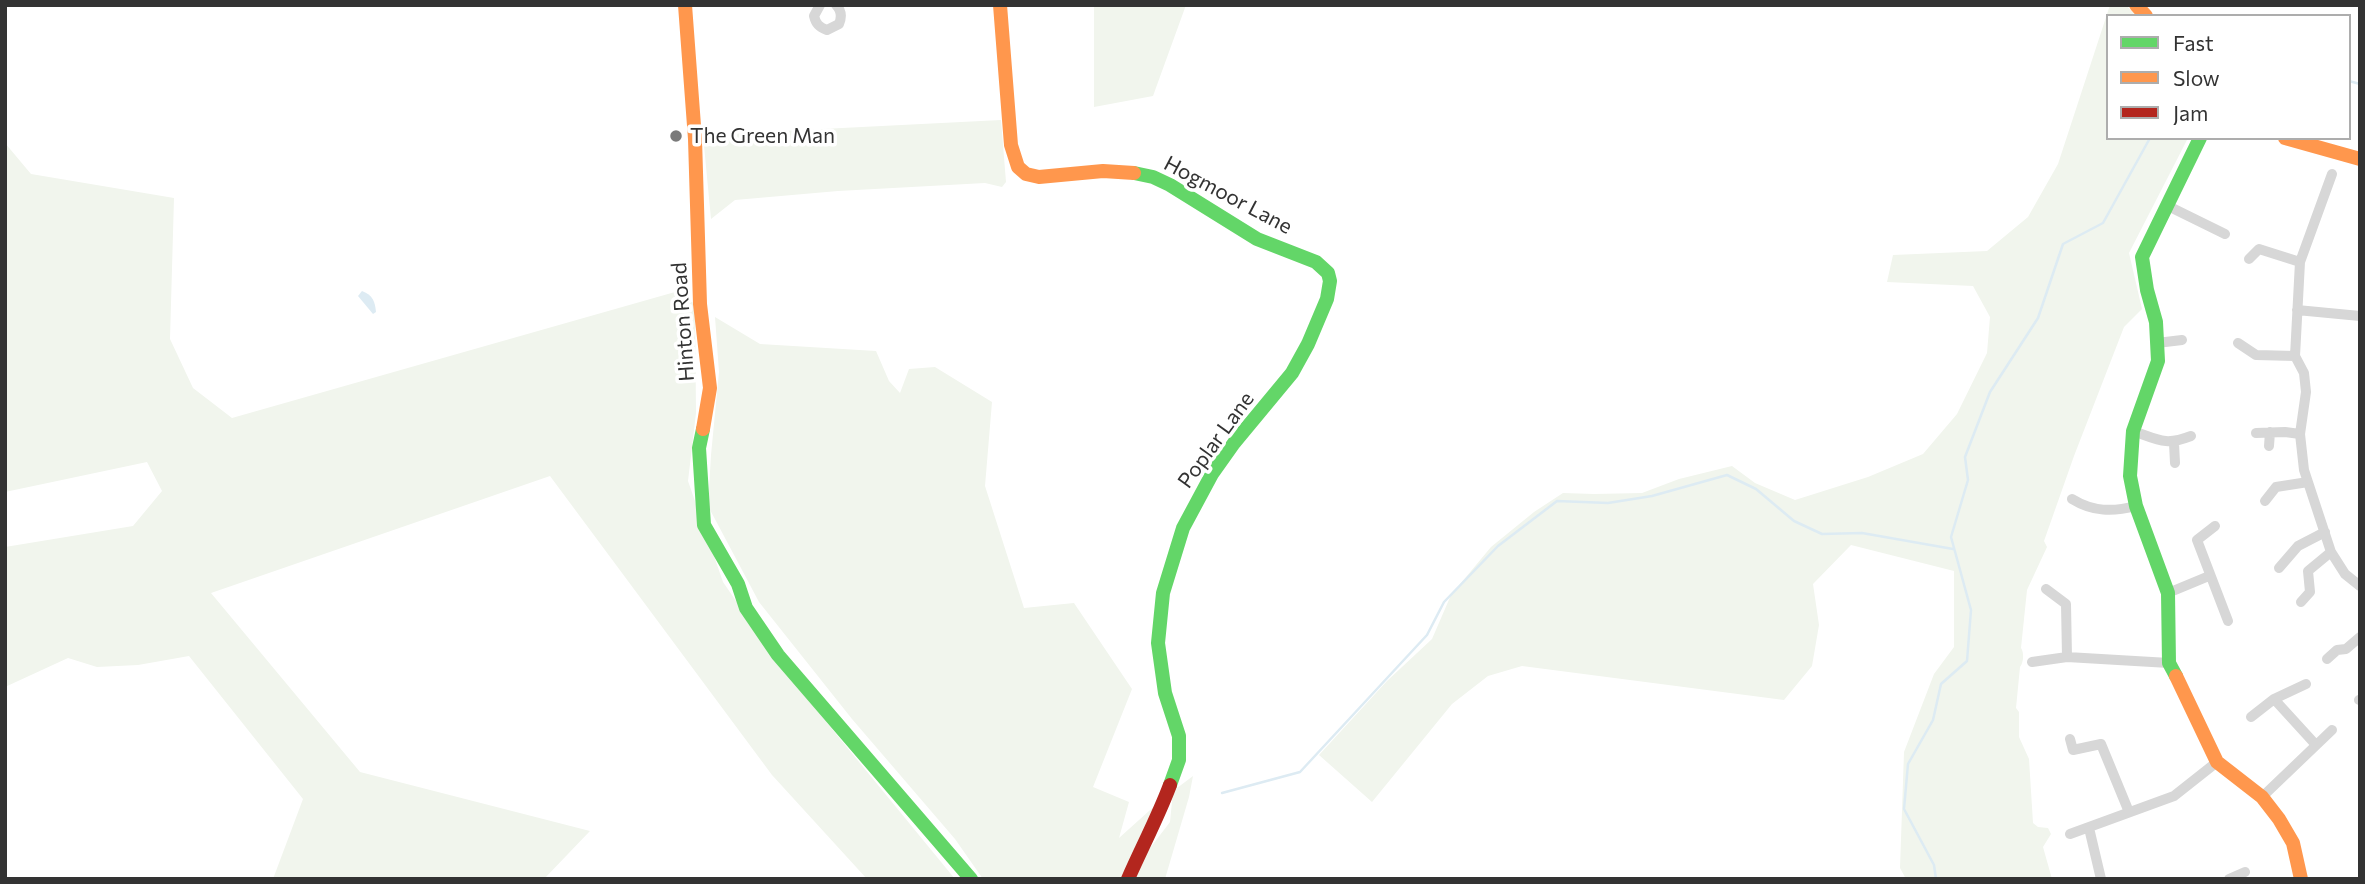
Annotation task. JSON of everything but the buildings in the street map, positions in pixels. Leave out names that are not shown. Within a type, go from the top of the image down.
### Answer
[{"type":"street","name":"Hinton Road","points":[[685,5],[695,139],[700,304],[710,388],[699,448],[704,525],[738,584],[746,608],[778,655],[971,879]]},
{"type":"street","points":[[820,5],[814,16],[816,23],[827,30],[834,29],[842,18],[836,5]]},
{"type":"street","name":"Hogmoor Lane","points":[[1000,5],[1011,145],[1015,164],[1021,172],[1031,177],[1103,172],[1138,173],[1153,177],[1239,229],[1274,247],[1308,258],[1328,273]]},
{"type":"street","points":[[2199,140],[2142,257],[2156,322],[2158,360],[2133,431],[2130,477],[2136,506],[2168,593],[2169,663],[2217,762],[2262,797],[2279,819],[2293,843],[2301,879]]},
{"type":"street","points":[[2292,140],[2360,159]]},
{"type":"street","points":[[2332,174],[2313,213],[2300,262],[2295,356],[2304,373],[2306,392],[2300,433],[2304,470],[2331,552],[2345,574],[2360,586]]},
{"type":"street","points":[[2166,205],[2225,234]]},
{"type":"street","points":[[2249,259],[2259,249],[2300,262]]},
{"type":"street","name":"Poplar Lane","points":[[1128,879],[1159,816],[1179,760],[1179,736],[1165,693],[1158,643],[1163,593],[1183,528],[1212,474],[1296,366],[1327,299],[1330,281],[1328,273]]},
{"type":"street","points":[[2297,310],[2360,316]]},
{"type":"street","points":[[2157,343],[2182,340]]},
{"type":"street","points":[[2238,343],[2256,355],[2295,356]]},
{"type":"street","points":[[2133,431],[2163,442],[2174,443],[2192,436]]},
{"type":"street","points":[[2269,446],[2270,432]]},
{"type":"street","points":[[2256,433],[2300,433]]},
{"type":"street","points":[[2174,443],[2175,463]]},
{"type":"street","points":[[2265,501],[2276,487],[2308,482]]},
{"type":"street","points":[[2073,499],[2086,507],[2115,511],[2136,506]]},
{"type":"street","points":[[2215,526],[2197,540],[2228,621]]},
{"type":"street","points":[[2279,568],[2298,547],[2325,532]]},
{"type":"street","points":[[2301,602],[2310,592],[2308,571],[2331,552]]},
{"type":"street","points":[[2168,593],[2210,576]]},
{"type":"street","points":[[2046,589],[2066,604]]},
{"type":"street","points":[[2066,604],[2078,600]]},
{"type":"street","points":[[2066,604],[2067,657]]},
{"type":"street","points":[[2327,659],[2337,650],[2346,649],[2360,637]]},
{"type":"street","points":[[2032,662],[2067,657],[2169,663]]},
{"type":"street","points":[[2251,717],[2274,699],[2306,684]]},
{"type":"street","points":[[2274,699],[2316,745]]},
{"type":"street","points":[[2262,797],[2332,730]]},
{"type":"street","points":[[2099,732],[2101,744],[2129,813]]},
{"type":"street","points":[[2072,745],[2101,744]]},
{"type":"street","points":[[2070,834],[2174,796],[2217,762]]},
{"type":"street","points":[[2089,828],[2101,879]]},
{"type":"street","points":[[2229,879],[2245,872]]},
{"type":"shaded area","points":[[1094,5],[1186,5],[1153,96],[1094,107]]},
{"type":"shaded area","points":[[2110,5],[2126,5],[2134,14],[2107,14]]},
{"type":"shaded area","points":[[2106,17],[2106,140],[2187,140],[2129,253],[2142,309],[2124,327],[2044,541],[2047,547],[2027,590],[2021,648],[2023,657],[2016,708],[2019,712],[2019,737],[2029,759],[2033,823],[2038,827],[2048,828],[2051,834],[2043,847],[2052,879],[1906,879],[1900,868],[1904,752],[1934,674],[1954,647],[1954,571],[1851,545],[1813,584],[1819,625],[1812,666],[1784,700],[1522,666],[1488,676],[1452,704],[1372,802],[1319,755],[1387,681],[1432,639],[1451,595],[1491,547],[1534,512],[1563,493],[1642,493],[1679,479],[1732,466],[1755,483],[1795,500],[1868,477],[1923,454],[1957,414],[1987,353],[1990,317],[1973,286],[1887,282],[1893,255],[1987,251],[2028,217],[2058,164]]},
{"type":"shaded area","points":[[1001,120],[1006,182],[1002,187],[985,183],[735,200],[711,219],[703,135]]},
{"type":"shaded area","points":[[5,143],[31,174],[174,198],[170,339],[193,388],[232,418],[675,292],[695,304],[696,413],[688,481],[723,582],[782,668],[955,879],[867,879],[772,775],[550,476],[211,593],[360,772],[590,831],[544,879],[273,879],[303,799],[189,656],[138,665],[97,667],[68,658],[5,687],[5,547],[133,526],[162,491],[147,462],[5,492]]},
{"type":"shaded area","points":[[362,291],[373,299],[376,312],[373,314],[358,296]]},
{"type":"shaded area","points":[[715,317],[760,344],[876,351],[889,381],[900,393],[909,369],[935,367],[992,402],[985,486],[1024,608],[1074,603],[1132,689],[1093,787],[1129,802],[1119,838],[1159,802],[1122,879],[983,879],[955,839],[852,719],[759,602],[708,506],[719,372]]},
{"type":"shaded area","points":[[1193,776],[1165,879],[1136,879],[1144,856],[1170,822],[1173,791]]},
{"type":"waterway","points":[[2351,82],[2360,84]]},
{"type":"waterway","points":[[1936,879],[1934,865],[1904,809],[1908,764],[1933,720],[1941,684],[1967,661],[1971,610],[1951,537],[1968,480],[1965,457],[1990,392],[2038,318],[2063,244],[2103,223],[2149,140]]},
{"type":"waterway","points":[[1222,793],[1300,772],[1427,635],[1444,602],[1498,546],[1557,501],[1608,503],[1652,496],[1727,475],[1756,489],[1794,521],[1822,534],[1862,533],[1953,549]]},
{"type":"traffic: fast","points":[[2176,676],[2169,663],[2168,593],[2136,506],[2130,476],[2133,431],[2158,361],[2156,322],[2142,257],[2199,140]]},
{"type":"traffic: fast","points":[[1134,173],[1153,177],[1170,185],[1257,239],[1316,262],[1328,273],[1330,281],[1327,299],[1292,373],[1212,474],[1183,528],[1163,593],[1158,643],[1165,693],[1179,736],[1179,760],[1170,785]]},
{"type":"traffic: fast","points":[[703,429],[699,448],[704,525],[738,584],[746,608],[778,655],[971,879]]},
{"type":"traffic: slow","points":[[685,5],[695,139],[700,304],[710,388],[703,429]]},
{"type":"traffic: slow","points":[[1000,5],[1011,145],[1018,167],[1026,174],[1039,177],[1103,171],[1134,173]]},
{"type":"traffic: slow","points":[[2136,5],[2144,14]]},
{"type":"traffic: slow","points":[[2292,140],[2360,159]]},
{"type":"traffic: slow","points":[[2176,676],[2217,762],[2262,797],[2279,819],[2293,843],[2301,879]]},
{"type":"traffic: jam","points":[[1128,879],[1170,785]]},
{"type":"place","name":"The Green Man","points":[[676,136]]}]
